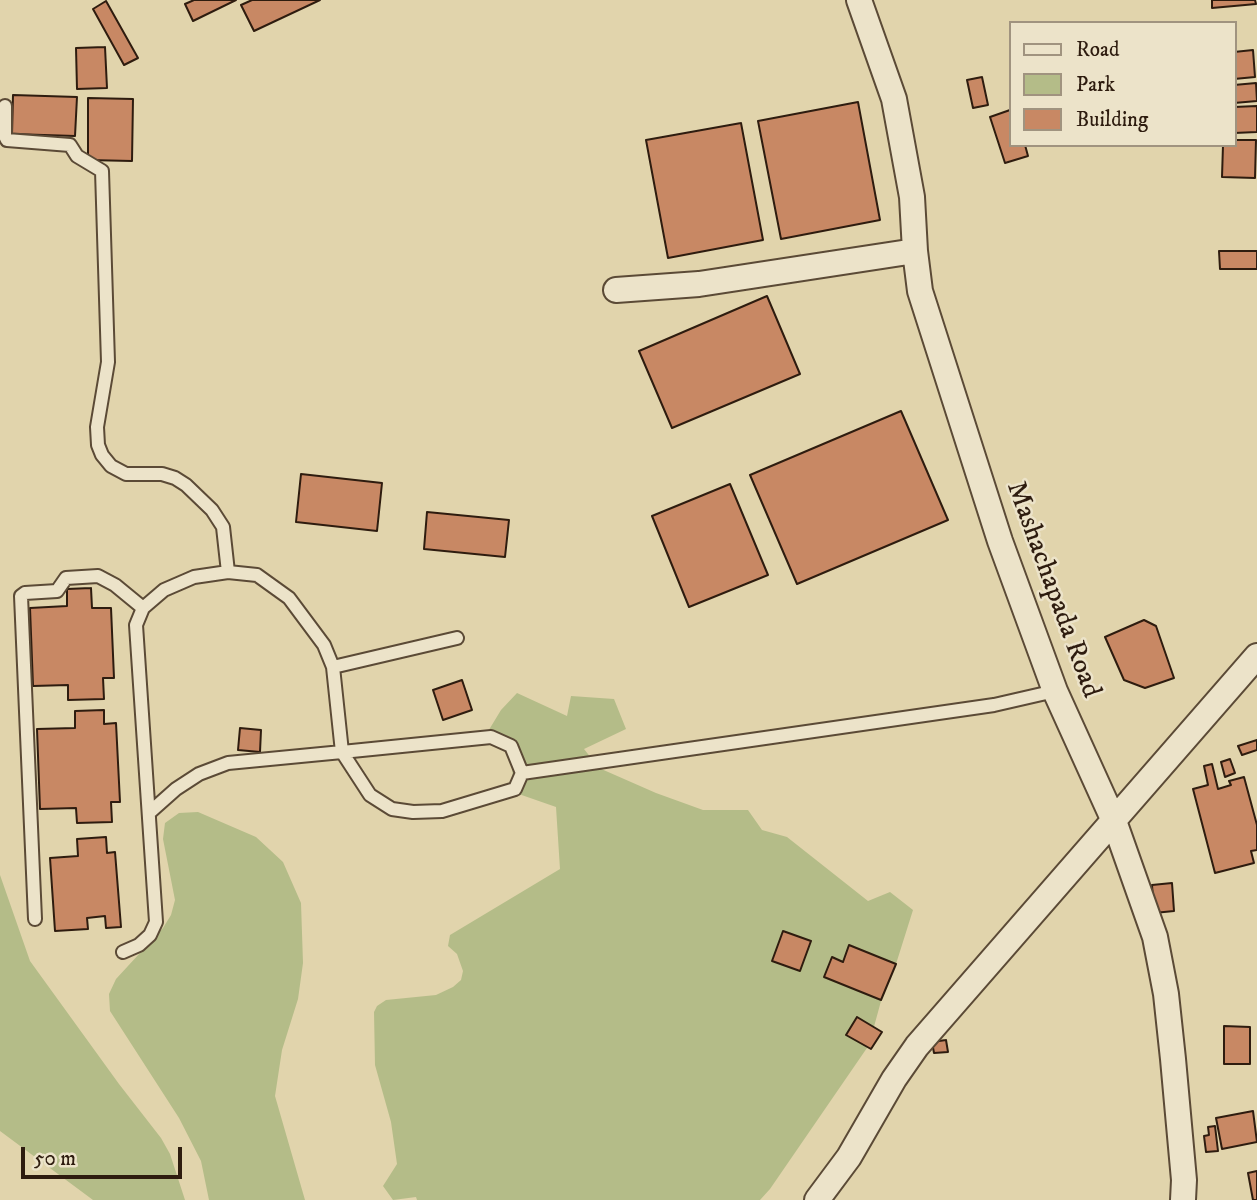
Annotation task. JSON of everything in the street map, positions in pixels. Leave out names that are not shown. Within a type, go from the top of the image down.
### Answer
[{"type":"street","name":"Mashachapada Road","points":[[859,0],[894,99],[912,197],[920,291],[977,471],[1055,691],[1114,821],[1155,937],[1166,994],[1184,1180],[1183,1200]]},
{"type":"street","points":[[616,290],[699,284],[915,251]]},
{"type":"street","points":[[817,1200],[849,1157],[894,1079],[917,1046],[1256,662]]},
{"type":"lane","points":[[5,106],[7,140],[70,145],[77,156],[102,171],[108,362],[97,427],[102,455],[111,466],[126,474],[162,474],[187,485],[212,510],[223,527],[228,572]]},
{"type":"lane","points":[[123,952],[139,945],[150,935],[156,922],[136,625],[144,608],[164,590],[184,581],[228,572],[257,575],[289,598],[324,645],[333,667],[342,752],[370,795],[392,809],[414,812],[442,811],[515,789],[522,773],[511,746],[491,737],[342,752],[228,763],[199,774],[176,789],[149,813]]},
{"type":"lane","points":[[35,919],[21,596],[25,593],[57,591],[66,578],[98,576],[115,585],[144,608]]},
{"type":"lane","points":[[333,667],[457,638]]},
{"type":"lane","points":[[522,773],[994,705],[1055,691]]},
{"type":"green space","points":[[517,693],[567,716],[571,696],[614,699],[626,729],[584,749],[599,768],[703,810],[748,810],[762,830],[787,837],[868,901],[890,892],[913,910],[881,1001],[869,1045],[760,1200],[417,1200],[416,1197],[393,1200],[383,1186],[397,1164],[391,1122],[375,1065],[374,1012],[377,1006],[386,1000],[436,995],[453,987],[461,980],[463,971],[457,954],[448,946],[450,935],[560,869],[556,807],[513,792],[512,751],[484,738],[501,710]]},
{"type":"green space","points":[[198,812],[256,837],[283,862],[301,903],[303,963],[298,999],[282,1050],[275,1096],[305,1200],[209,1200],[201,1161],[179,1118],[110,1011],[109,994],[116,979],[163,928],[171,915],[175,900],[163,839],[165,823],[179,813]]},
{"type":"green space","points":[[0,875],[30,961],[161,1138],[170,1154],[185,1200],[93,1200],[0,1131]]},
{"type":"building","points":[[194,0],[236,0],[193,21],[185,4]]},
{"type":"building","points":[[252,0],[320,0],[254,31],[241,5]]},
{"type":"building","points":[[1212,0],[1255,0],[1256,4],[1212,8]]},
{"type":"building","points":[[106,1],[138,58],[124,65],[93,9]]},
{"type":"building","points":[[105,47],[107,88],[77,89],[76,48]]},
{"type":"building","points":[[1253,50],[1255,77],[1236,79],[1236,52]]},
{"type":"building","points":[[982,77],[988,105],[973,108],[967,80]]},
{"type":"building","points":[[1256,83],[1257,101],[1236,103],[1236,85]]},
{"type":"building","points":[[13,95],[77,97],[75,136],[12,134]]},
{"type":"building","points":[[88,98],[133,99],[132,161],[88,160]]},
{"type":"building","points":[[858,102],[880,220],[781,239],[758,121]]},
{"type":"building","points":[[1257,106],[1257,132],[1236,133],[1236,107]]},
{"type":"building","points":[[1009,110],[1009,147],[1026,147],[1028,156],[1005,163],[990,117]]},
{"type":"building","points":[[741,123],[763,240],[668,258],[646,140]]},
{"type":"building","points":[[1236,140],[1256,140],[1255,178],[1222,177],[1223,147],[1236,147]]},
{"type":"building","points":[[1219,251],[1257,251],[1257,269],[1220,269]]},
{"type":"building","points":[[767,296],[800,374],[672,428],[639,351]]},
{"type":"building","points":[[901,411],[948,520],[797,584],[750,475]]},
{"type":"building","points":[[301,474],[382,483],[377,531],[296,522]]},
{"type":"building","points":[[730,484],[768,575],[689,607],[652,516]]},
{"type":"building","points":[[427,512],[509,520],[505,557],[424,549]]},
{"type":"building","points":[[91,588],[92,608],[111,608],[114,678],[103,678],[104,699],[68,700],[68,685],[33,686],[30,608],[67,606],[67,589]]},
{"type":"building","points":[[1144,620],[1156,626],[1174,678],[1145,688],[1124,680],[1105,637]]},
{"type":"building","points":[[462,680],[472,710],[443,720],[433,690]]},
{"type":"building","points":[[104,710],[104,724],[116,723],[120,802],[111,802],[112,822],[77,823],[76,808],[40,809],[37,729],[75,728],[75,711]]},
{"type":"building","points":[[240,728],[261,730],[260,752],[238,750]]},
{"type":"building","points":[[1257,740],[1257,750],[1242,755],[1238,746]]},
{"type":"building","points":[[1230,759],[1235,773],[1225,777],[1221,762]]},
{"type":"building","points":[[1212,764],[1218,789],[1231,785],[1229,781],[1244,777],[1257,825],[1257,850],[1251,851],[1254,863],[1215,873],[1193,789],[1208,785],[1204,766]]},
{"type":"building","points":[[106,837],[107,853],[115,852],[121,927],[106,928],[105,916],[87,918],[88,929],[55,931],[50,858],[78,856],[77,839]]},
{"type":"building","points":[[1172,883],[1174,911],[1154,913],[1152,885]]},
{"type":"building","points":[[783,931],[811,941],[800,971],[772,961]]},
{"type":"building","points":[[849,945],[896,964],[881,1000],[824,977],[832,957],[843,962]]},
{"type":"building","points":[[857,1017],[882,1032],[871,1049],[846,1035]]},
{"type":"building","points":[[1224,1026],[1250,1027],[1250,1064],[1224,1064]]},
{"type":"building","points":[[946,1040],[948,1052],[934,1053],[932,1042]]},
{"type":"building","points":[[1253,1111],[1257,1142],[1222,1149],[1216,1118]]},
{"type":"building","points":[[1215,1126],[1218,1151],[1206,1152],[1204,1136],[1209,1135],[1208,1127]]},
{"type":"building","points":[[1257,1171],[1257,1200],[1253,1200],[1248,1173]]}]
